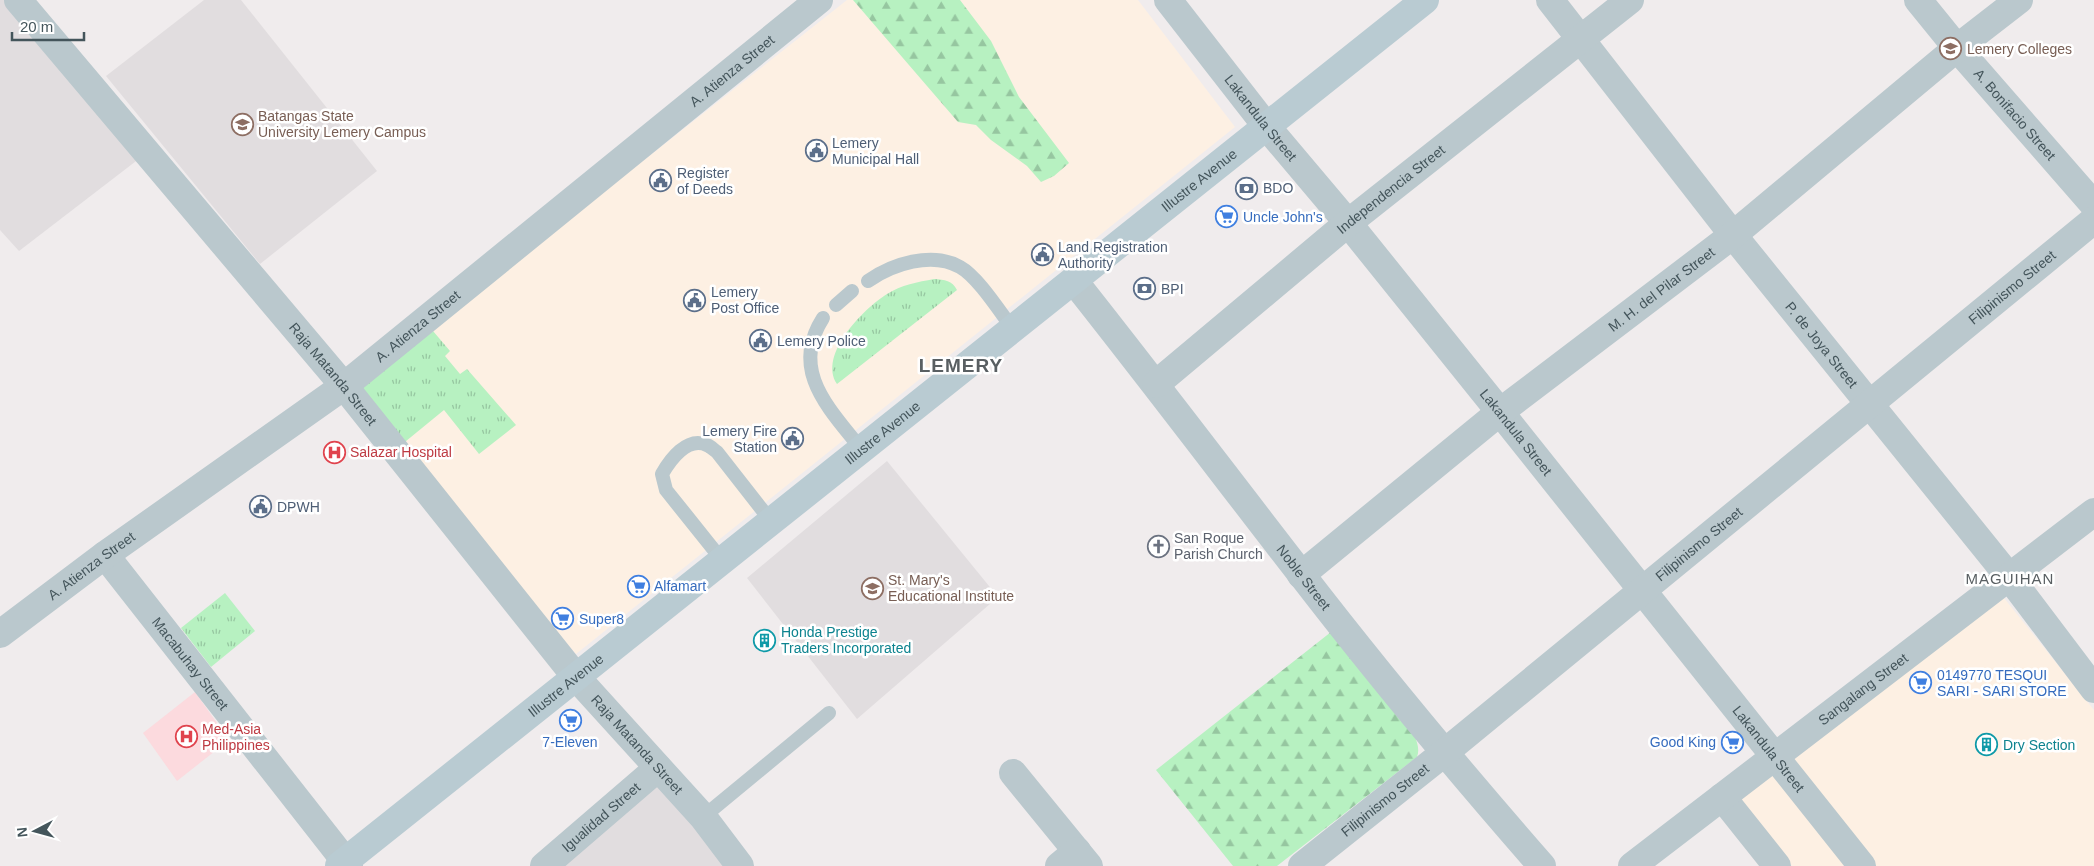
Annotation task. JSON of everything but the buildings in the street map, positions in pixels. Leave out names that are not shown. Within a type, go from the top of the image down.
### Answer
[{"type":"main road","name":"Illustre Avenue","points":[[344,864],[861,449],[1426,0]]},
{"type":"street","name":"Raja Matanda Street","points":[[18,0],[344,386],[576,677],[703,817],[740,866]]},
{"type":"street","name":"A. Atienza Street","points":[[0,634],[105,555],[344,386],[819,0]]},
{"type":"street","name":"Lakandula Street","points":[[1168,0],[1267,127],[1348,223],[1776,756],[1862,866]]},
{"type":"street","name":"P. de Joya Street","points":[[1550,0],[1733,235],[2010,578],[2094,689]]},
{"type":"street","name":"Independencia Street","points":[[1156,384],[1348,223],[1630,0]]},
{"type":"street","name":"A. Bonifacio Street","points":[[1918,0],[1957,48],[2094,205]]},
{"type":"street","name":"M. H. del Pilar Street","points":[[1302,575],[1500,412],[1733,235],[1957,48],[2019,0]]},
{"type":"street","name":"Filipinismo Street","points":[[1302,866],[1444,753],[2094,220]]},
{"type":"street","name":"Noble Street","points":[[1074,281],[1156,384],[1302,575],[1444,753],[1542,866]]},
{"type":"street","name":"Sangalang Street","points":[[1638,864],[1722,797],[2094,512]]},
{"type":"street","name":"Macabuhay Street","points":[[105,555],[344,864]]},
{"type":"street","name":"Igualidad Street","points":[[544,866],[658,768]]},
{"type":"street","points":[[1013,773],[1075,861]]},
{"type":"street","points":[[1722,797],[1777,866]]},
{"type":"lane","points":[[868,281],[889,269],[905,263],[917,261],[948,262],[960,267],[971,276],[1013,329]]},
{"type":"lane","points":[[836,305],[852,292]]},
{"type":"lane","points":[[823,318],[813,337],[809,353],[814,382],[824,402],[861,449]]},
{"type":"lane","points":[[722,560],[666,490],[662,474],[671,458],[687,446],[697,443],[706,444],[717,452],[772,521]]},
{"type":"lane","points":[[703,817],[829,714]]},
{"type":"shaded area","points":[[0,0],[9,0],[140,158],[19,251],[0,230]]},
{"type":"shaded area","name":"Batangas State University Lemery Campus","points":[[204,0],[241,0],[377,171],[260,264],[106,76]]},
{"type":"shaded area","points":[[847,0],[1138,0],[1235,127],[576,654],[362,404],[359,385]]},
{"type":"shaded area","name":"St. Mary's Educational Institute","points":[[887,461],[998,597],[857,719],[747,578]]},
{"type":"shaded area","points":[[2004,598],[2094,710],[2094,866],[1792,866],[1736,797]]},
{"type":"shaded area","name":"Med-Asia Philippines","points":[[195,692],[229,740],[177,781],[143,733]]},
{"type":"shaded area","points":[[663,781],[730,866],[560,866]]},
{"type":"green space","points":[[853,0],[960,0],[991,41],[1019,97],[1069,163],[1054,176],[1041,182],[1027,166],[991,140],[976,125],[958,122]]},
{"type":"green space","points":[[934,279],[950,282],[957,290],[837,384],[833,372],[833,360],[838,347],[866,310],[898,288]]},
{"type":"green space","points":[[433,331],[450,351],[445,356],[460,374],[467,369],[516,425],[479,454],[444,410],[400,446],[363,404],[362,385]]},
{"type":"green space","points":[[225,593],[255,631],[211,667],[181,628]]},
{"type":"green space","points":[[1331,632],[1414,734],[1418,748],[1417,757],[1277,866],[1233,866],[1156,770]]},
{"type":"place","name":"Lemery Colleges","points":[[1951,49]]},
{"type":"place","name":"Batangas State University Lemery Campus","points":[[242,124]]},
{"type":"place","name":"Lemery Municipal Hall","points":[[816,151]]},
{"type":"place","name":"Register of Deeds","points":[[661,181]]},
{"type":"place","name":"BDO","points":[[1247,188]]},
{"type":"place","name":"Uncle John's","points":[[1227,217]]},
{"type":"place","name":"Land Registration Authority","points":[[1042,255]]},
{"type":"place","name":"BPI","points":[[1145,289]]},
{"type":"place","name":"Lemery Post Office","points":[[695,300]]},
{"type":"place","name":"Lemery Police","points":[[761,341]]},
{"type":"place","name":"Lemery Fire Station","points":[[793,439]]},
{"type":"place","name":"Salazar Hospital","points":[[334,452]]},
{"type":"place","name":"DPWH","points":[[261,507]]},
{"type":"place","name":"San Roque Parish Church","points":[[1158,546]]},
{"type":"place","name":"Alfamart","points":[[638,586]]},
{"type":"place","name":"St. Mary's Educational Institute","points":[[872,588]]},
{"type":"place","name":"Super8","points":[[563,619]]},
{"type":"place","name":"Honda Prestige Traders Incorporated","points":[[765,640]]},
{"type":"place","name":"0149770 TESQUI SARI - SARI STORE","points":[[1921,683]]},
{"type":"place","name":"7-Eleven","points":[[570,720]]},
{"type":"place","name":"Med-Asia Philippines","points":[[186,737]]},
{"type":"place","name":"Good King","points":[[1732,742]]},
{"type":"place","name":"Dry Section","points":[[1987,745]]},
{"type":"district","name":"LEMERY","points":[[961,365]]},
{"type":"district","name":"MAGUIHAN","points":[[2010,579]]}]
